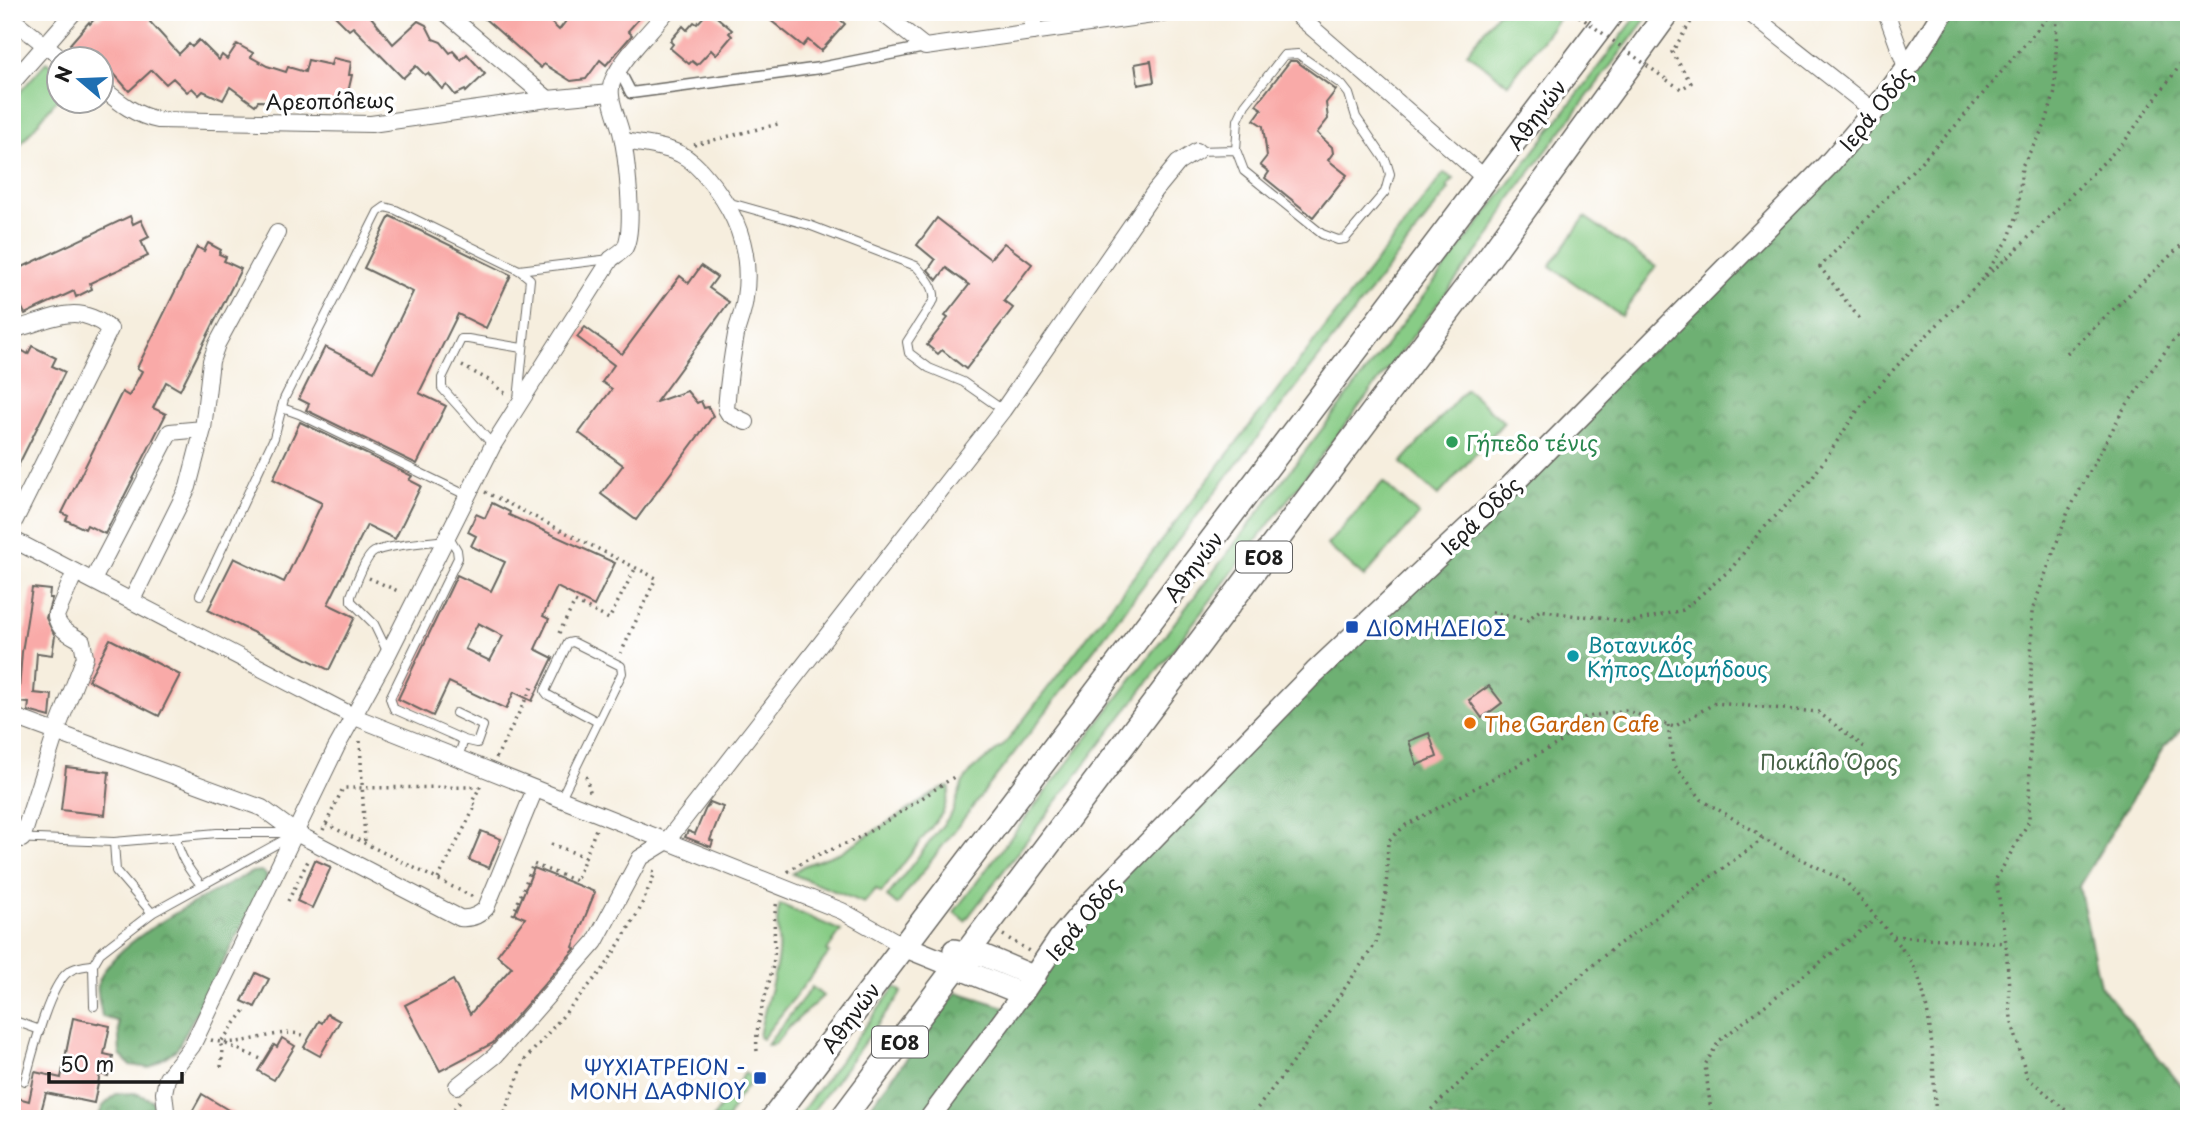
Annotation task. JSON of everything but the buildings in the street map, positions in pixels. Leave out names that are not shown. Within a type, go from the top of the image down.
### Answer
[{"type":"highway","name":"Αθηνών","points":[[773,1119],[1612,12]]},
{"type":"highway","name":"ΕΟ8","points":[[842,1119],[1488,259],[1668,12]]},
{"type":"main road","name":"Ιερά Οδός","points":[[1034,977],[1059,939],[1087,906],[1296,691],[1486,511],[1827,166],[1875,112],[1907,70],[1943,12]]},
{"type":"main road","points":[[904,946],[1034,977]]},
{"type":"street","points":[[12,83],[74,12]]},
{"type":"street","points":[[445,12],[548,99]]},
{"type":"street","points":[[167,1119],[164,1093],[167,1078],[181,1062],[197,1034],[336,748],[357,718],[493,445],[611,259],[624,248],[629,236],[630,219],[623,141],[610,93],[612,80],[666,12]]},
{"type":"street","points":[[881,12],[925,47]]},
{"type":"street","points":[[1033,12],[1033,32]]},
{"type":"street","points":[[619,71],[631,93],[820,68],[925,47],[1174,12]]},
{"type":"street","points":[[1294,12],[1486,179]]},
{"type":"street","points":[[1748,12],[1875,112]]},
{"type":"street","points":[[1886,12],[1907,70]]},
{"type":"street","points":[[12,19],[46,45]]},
{"type":"street","name":"Αρεοπόλεως","points":[[116,99],[144,117],[158,120],[371,124],[610,93]]},
{"type":"street","points":[[623,141],[682,155],[699,168],[727,202],[742,235],[746,297],[732,359],[726,409],[729,414],[746,422]]},
{"type":"street","points":[[457,1086],[495,1056],[595,942],[640,858],[666,842],[1003,410],[1155,191],[1178,163],[1196,151]]},
{"type":"street","points":[[132,600],[188,487],[203,429],[211,361],[216,344],[277,233]]},
{"type":"street","points":[[12,334],[19,328],[81,313],[97,318],[110,329],[12,526]]},
{"type":"street","points":[[93,580],[170,432],[203,429]]},
{"type":"street","points":[[12,539],[357,718],[842,911],[904,946]]},
{"type":"street","points":[[17,838],[85,657],[82,641],[67,633],[56,617],[75,572]]},
{"type":"street","points":[[12,716],[262,808],[296,833],[460,918],[468,918],[483,911],[535,789]]},
{"type":"street","name":"Ιερά Οδός","points":[[929,1119],[1034,977]]},
{"type":"lane","points":[[1298,54],[1342,85],[1349,94],[1356,117],[1386,161],[1390,174],[1385,192],[1345,239],[1338,240],[1322,234],[1244,171],[1236,150],[1238,120],[1245,105],[1284,55],[1298,54]]},
{"type":"lane","points":[[1196,151],[1236,150]]},
{"type":"lane","points":[[727,202],[810,225],[916,265],[928,279],[935,294],[907,342],[909,353],[929,368],[963,382],[1003,410]]},
{"type":"lane","points":[[200,596],[274,438],[284,399],[377,212],[385,207],[519,270],[530,279],[518,403]]},
{"type":"lane","points":[[519,270],[611,259]]},
{"type":"lane","points":[[493,445],[442,388],[442,378],[461,340],[468,338],[522,348]]},
{"type":"lane","points":[[282,408],[470,491]]},
{"type":"lane","points":[[388,654],[374,624],[351,601],[361,574],[373,552],[447,537],[457,550],[458,558],[390,698],[394,709],[464,740],[477,743],[483,726],[456,713]]},
{"type":"lane","points":[[561,800],[622,673],[621,666],[573,642],[568,643],[545,691],[598,722]]},
{"type":"lane","points":[[458,757],[464,740]]},
{"type":"lane","points":[[17,838],[114,842],[217,833],[296,833]]},
{"type":"lane","points":[[94,1006],[93,965],[100,953],[152,913],[296,833]]},
{"type":"lane","points":[[176,837],[177,848],[201,885]]},
{"type":"lane","points":[[114,842],[116,871],[152,913]]},
{"type":"lane","points":[[25,1082],[54,992],[64,975],[72,969],[93,965]]},
{"type":"lane","points":[[12,1020],[40,1030]]},
{"type":"path","points":[[1573,12],[1681,89],[1691,83],[1672,52],[1697,12]]},
{"type":"path","points":[[1859,318],[1820,267],[1959,122],[2052,12]]},
{"type":"path","points":[[1981,281],[2008,240],[2018,213],[2022,166],[2045,125],[2055,92],[2057,12]]},
{"type":"path","points":[[1492,611],[1527,620],[1540,610],[1577,617],[1600,617],[1628,624],[1683,610],[1731,569],[1759,533],[1811,480],[1860,407],[1904,358],[2124,142],[2189,53]]},
{"type":"path","points":[[682,155],[690,146],[702,142],[778,124]]},
{"type":"path","points":[[2067,353],[2189,238]]},
{"type":"path","points":[[2076,1119],[2027,1077],[2011,1019],[2007,943],[1996,879],[2029,821],[2032,611],[2068,512],[2123,410],[2172,342],[2189,328]]},
{"type":"path","points":[[451,360],[487,379],[518,403]]},
{"type":"path","points":[[470,491],[656,578],[620,652],[626,657]]},
{"type":"path","points":[[361,574],[416,600]]},
{"type":"path","points":[[1249,1119],[1302,1050],[1376,943],[1386,894],[1388,841],[1406,825],[1561,742],[1583,718],[1625,709],[1674,727],[1715,703],[1818,712],[1867,749]]},
{"type":"path","points":[[357,718],[366,844]]},
{"type":"path","points":[[1668,725],[1672,764],[1702,800],[1756,832],[1763,839],[1846,882],[1910,959],[1919,979],[1934,1055],[1936,1119]]},
{"type":"path","points":[[513,915],[533,864],[576,881],[606,805],[592,795],[586,770]]},
{"type":"path","points":[[438,879],[476,805],[472,802],[480,787]]},
{"type":"path","points":[[326,824],[474,897],[483,911]]},
{"type":"path","points":[[1420,1119],[1505,1040],[1612,949],[1763,839]]},
{"type":"path","points":[[551,844],[585,857]]},
{"type":"path","points":[[1712,1119],[1705,1065],[1719,1041],[1877,919]]},
{"type":"path","points":[[1002,934],[1034,977]]},
{"type":"path","points":[[1892,936],[2007,943]]},
{"type":"path","points":[[220,1042],[246,1009]]},
{"type":"path","points":[[220,1042],[259,1040],[292,1032],[304,1036]]},
{"type":"path","points":[[197,1034],[261,1059]]},
{"type":"path","points":[[220,1042],[223,1051],[221,1067]]},
{"type":"green space","points":[[1498,12],[1563,13],[1508,84],[1467,53]]},
{"type":"green space","points":[[1640,12],[1651,12],[1508,202],[1492,233],[965,921],[954,912]]},
{"type":"green space","name":"Ποικίλο Όρος","points":[[1943,12],[2189,12],[2189,722],[2163,748],[2079,886],[2100,985],[2189,1095],[2189,1119],[861,1119],[957,992],[1011,1009],[1059,939],[1827,166]]},
{"type":"green space","points":[[46,62],[46,113],[12,155],[12,101]]},
{"type":"green space","points":[[1444,173],[1454,179],[1447,187],[1449,189],[897,905],[887,897],[952,813],[963,782],[973,769],[1004,745]]},
{"type":"green space","points":[[1585,217],[1656,267],[1621,316],[1550,266]]},
{"type":"green space","name":"Γήπεδο τένις","points":[[1466,389],[1504,422],[1438,496],[1401,463]]},
{"type":"green space","points":[[1383,482],[1419,515],[1364,577],[1327,545]]},
{"type":"green space","points":[[949,787],[943,812],[881,893],[876,889],[864,903],[792,874],[803,866],[841,852],[941,789]]},
{"type":"green space","points":[[262,871],[267,876],[263,887],[177,1049],[149,1068],[130,1065],[120,1055],[118,1021],[102,1017],[98,985],[105,969],[120,952],[164,920],[252,872]]},
{"type":"green space","points":[[780,904],[841,931],[827,951],[829,953],[762,1039],[759,1037],[778,954],[777,917]]},
{"type":"green space","points":[[812,987],[823,996],[787,1029],[775,1044],[767,1045]]},
{"type":"green space","points":[[895,987],[902,992],[807,1119],[796,1119]]},
{"type":"green space","points":[[745,1073],[753,1079],[737,1099],[728,1119],[712,1119]]},
{"type":"green space","points":[[135,1093],[152,1100],[157,1119],[97,1119],[103,1106],[116,1094]]},
{"type":"place","name":"Γήπεδο τένις","points":[[1452,442]]},
{"type":"place","name":"ΔΙΟΜΗΔΕΙΟΣ","points":[[1352,627]]},
{"type":"place","name":"Βοτανικός Κήπος Διομήδους","points":[[1573,656]]},
{"type":"place","name":"The Garden Cafe","points":[[1470,723]]},
{"type":"place","name":"ΨΥΧΙΑΤΡΕΙΟΝ - ΜΟΝΗ ΔΑΦΝΙΟΥ","points":[[760,1078]]}]
